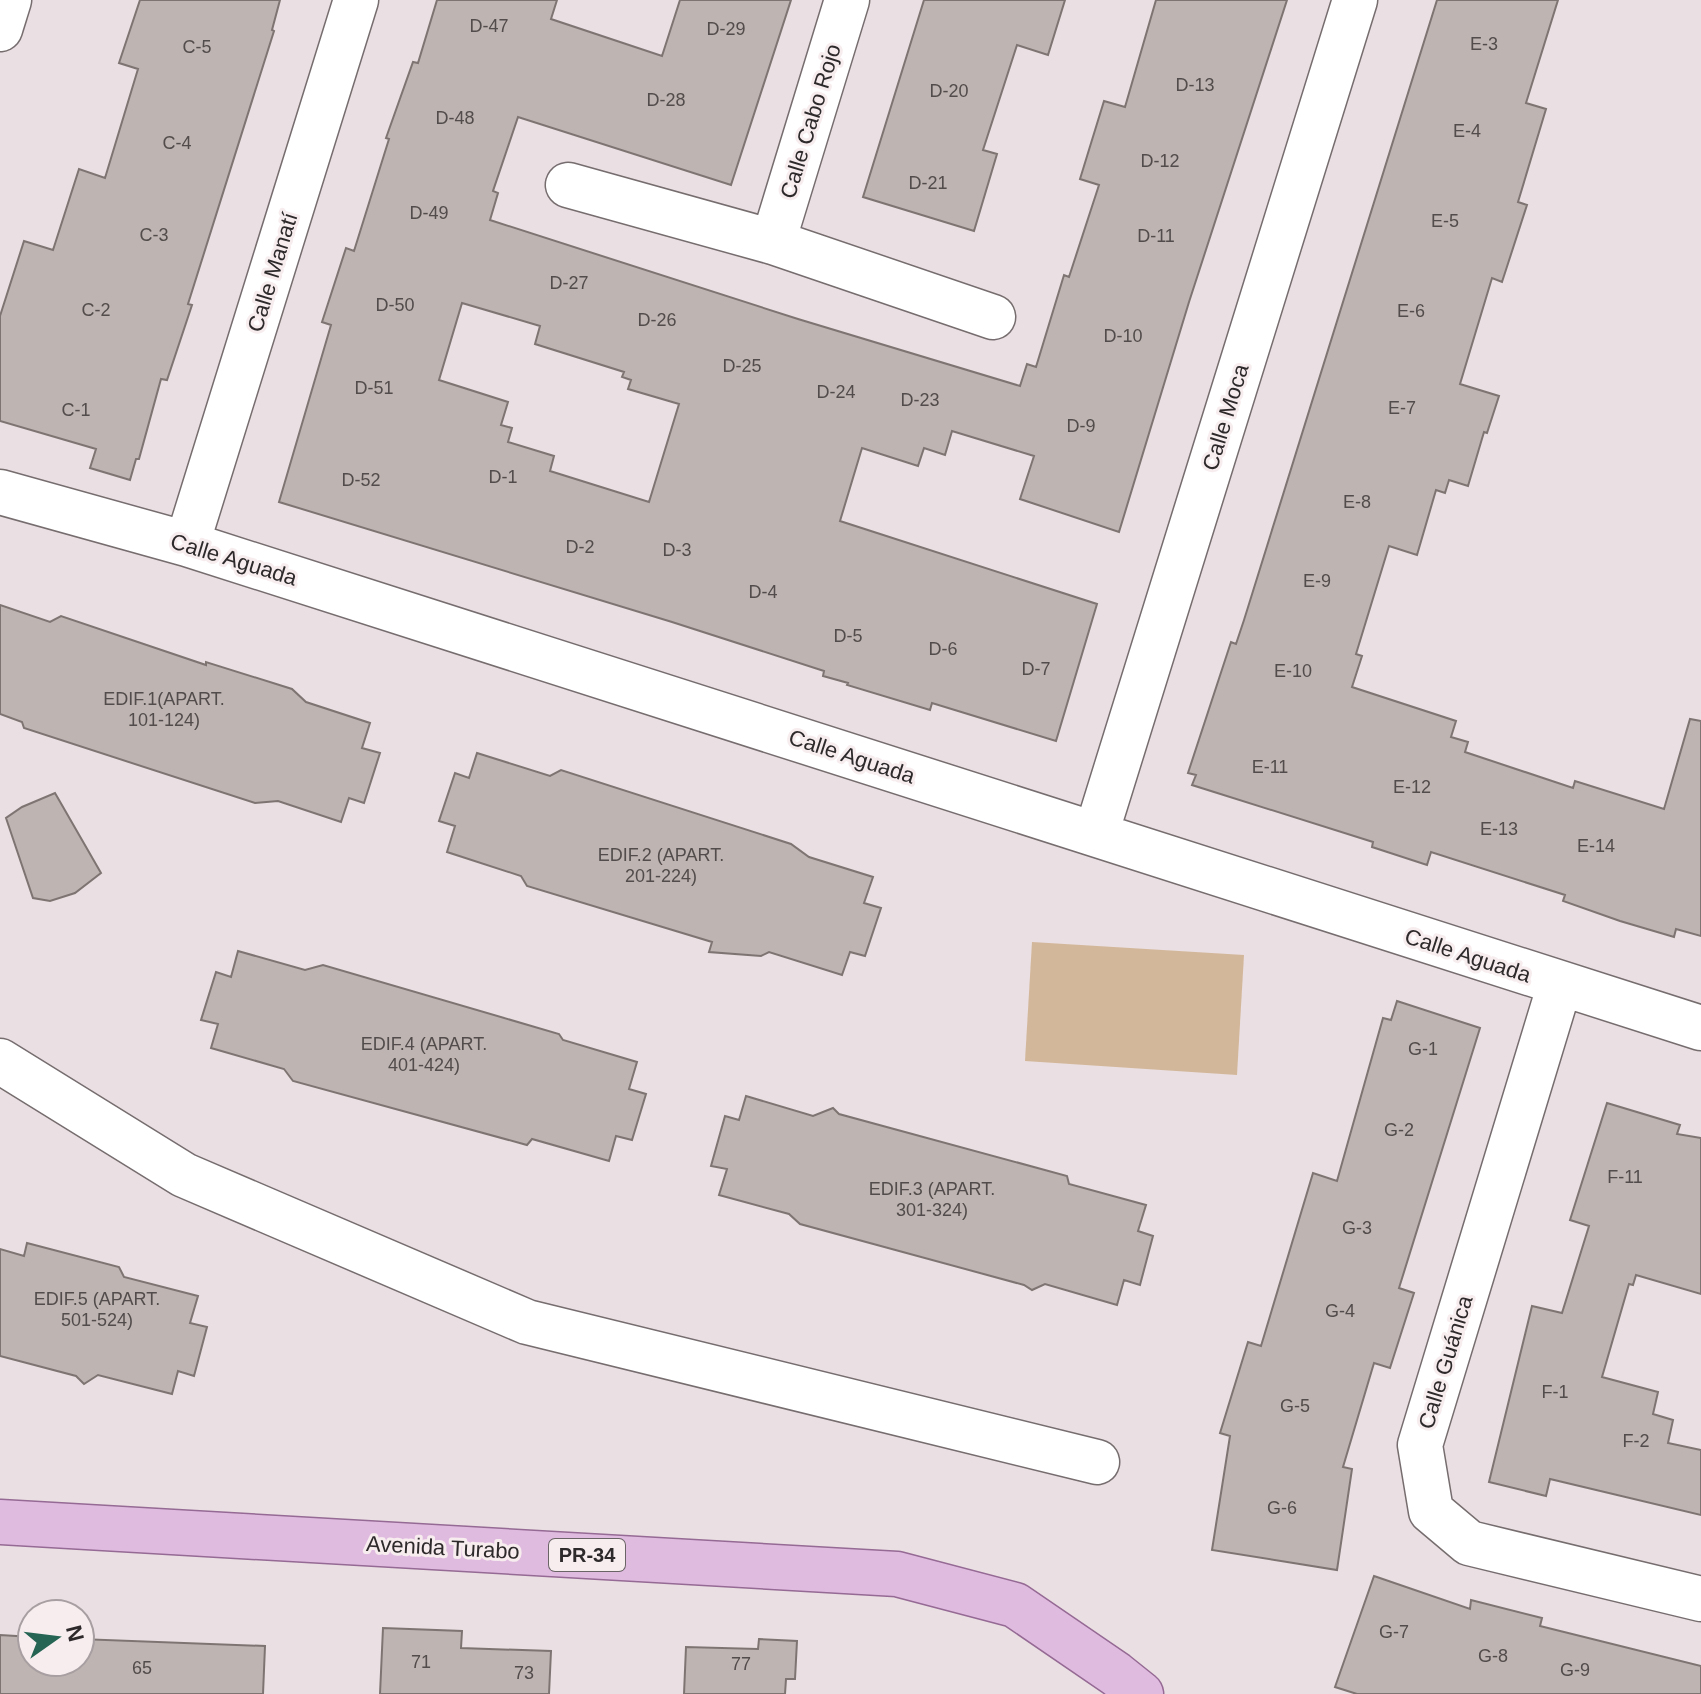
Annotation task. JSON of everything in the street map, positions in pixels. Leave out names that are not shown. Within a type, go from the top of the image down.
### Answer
[{"type":"main road","name":"Avenida Turabo","points":[[0,1522],[897,1574],[1015,1605],[1141,1694]]},
{"type":"street","points":[[0,29],[9,0]]},
{"type":"street","name":"Calle Manatí","points":[[187,544],[356,0]]},
{"type":"street","name":"Calle Cabo Rojo","points":[[773,242],[847,0]]},
{"type":"street","name":"Calle Moca","points":[[1096,834],[1355,0]]},
{"type":"street","points":[[568,185],[773,242],[993,317]]},
{"type":"street","name":"Calle Aguada","points":[[0,492],[187,544],[1701,1028]]},
{"type":"street","name":"Calle Guánica","points":[[1560,984],[1420,1445],[1431,1511],[1469,1543],[1701,1599]]},
{"type":"street","points":[[0,1061],[184,1175],[527,1322],[1097,1462]]},
{"type":"shaded area","points":[[1032,942],[1244,955],[1237,1075],[1025,1061]]},
{"type":"building","points":[[140,0],[280,0],[274,31],[188,304],[192,305],[167,380],[161,379],[139,459],[136,459],[130,480],[90,468],[96,449],[0,421],[0,316],[24,241],[53,250],[79,169],[105,178],[138,69],[119,63]]},
{"type":"building","points":[[437,0],[557,0],[551,19],[662,56],[680,0],[791,0],[731,185],[518,117],[493,191],[498,193],[490,220],[798,319],[1020,386],[1027,364],[1036,367],[1064,275],[1069,277],[1099,185],[1080,179],[1104,101],[1125,107],[1156,0],[1287,0],[1189,302],[1119,532],[1020,499],[1034,456],[952,431],[945,455],[924,448],[918,466],[862,448],[840,521],[1097,604],[1056,741],[932,703],[930,710],[847,685],[823,676],[824,671],[672,622],[279,502],[331,325],[322,322],[346,248],[354,251],[389,139],[386,138],[413,62],[418,63]],"holes":[[[462,303],[540,326],[535,344],[624,372],[622,377],[631,380],[628,389],[679,404],[649,502],[550,471],[554,456],[508,442],[512,428],[501,425],[508,402],[439,380]]]},
{"type":"building","points":[[924,0],[1065,0],[1048,55],[1017,45],[983,150],[997,154],[974,231],[863,197]]},
{"type":"building","points":[[1437,0],[1558,0],[1526,103],[1546,109],[1518,202],[1527,205],[1502,282],[1492,278],[1460,384],[1499,396],[1487,433],[1484,432],[1468,486],[1449,480],[1445,493],[1436,490],[1417,555],[1389,546],[1356,654],[1362,656],[1352,687],[1456,721],[1451,737],[1468,742],[1465,752],[1573,788],[1575,781],[1664,809],[1690,719],[1701,721],[1701,936],[1676,929],[1674,937],[1620,921],[1563,901],[1565,895],[1431,852],[1427,865],[1372,847],[1373,842],[1192,785],[1196,775],[1188,773],[1231,642],[1236,644],[1244,620]]},
{"type":"building","points":[[0,605],[50,622],[61,616],[206,665],[206,662],[292,689],[306,702],[370,723],[362,748],[380,753],[364,803],[349,798],[341,822],[278,801],[255,803],[24,728],[22,722],[0,714]]},
{"type":"building","points":[[477,753],[550,776],[561,770],[791,844],[809,857],[873,877],[864,903],[881,908],[865,956],[850,952],[842,975],[769,952],[761,956],[709,952],[712,942],[527,886],[521,876],[447,852],[455,826],[439,821],[455,773],[469,778]]},
{"type":"building","points":[[55,793],[101,873],[75,893],[50,901],[33,898],[6,818],[22,807]]},
{"type":"building","points":[[238,951],[305,970],[323,965],[559,1034],[563,1040],[637,1062],[629,1089],[646,1094],[632,1140],[616,1136],[609,1161],[532,1139],[527,1145],[293,1081],[284,1069],[211,1048],[218,1024],[201,1020],[216,972],[231,977]]},
{"type":"building","points":[[1397,1001],[1480,1028],[1399,1288],[1414,1293],[1390,1368],[1374,1363],[1343,1467],[1352,1469],[1337,1570],[1212,1550],[1230,1436],[1220,1433],[1248,1342],[1261,1346],[1313,1173],[1337,1181],[1383,1018],[1391,1020]]},
{"type":"building","points":[[746,1096],[813,1116],[833,1108],[839,1114],[1067,1176],[1069,1184],[1146,1205],[1138,1231],[1153,1236],[1140,1285],[1124,1280],[1117,1305],[1045,1284],[1032,1290],[1024,1285],[800,1224],[789,1214],[719,1195],[727,1169],[711,1166],[725,1116],[739,1120]]},
{"type":"building","points":[[1607,1103],[1680,1125],[1677,1134],[1701,1138],[1701,1294],[1636,1275],[1633,1285],[1629,1284],[1602,1377],[1658,1392],[1653,1414],[1673,1420],[1668,1443],[1701,1450],[1701,1515],[1550,1479],[1546,1496],[1489,1482],[1532,1306],[1562,1313],[1589,1226],[1570,1220]]},
{"type":"building","points":[[27,1243],[119,1267],[124,1277],[198,1296],[190,1323],[207,1327],[194,1376],[178,1371],[172,1394],[98,1375],[84,1384],[76,1376],[0,1356],[0,1249],[24,1256]]},
{"type":"building","points":[[1374,1576],[1470,1609],[1471,1600],[1542,1618],[1540,1626],[1701,1666],[1701,1694],[1357,1694],[1335,1687]]},
{"type":"building","points":[[383,1628],[462,1631],[461,1648],[551,1651],[549,1694],[380,1694]]},
{"type":"building","points":[[0,1635],[16,1636],[16,1678],[96,1678],[96,1640],[265,1646],[263,1694],[0,1694]]},
{"type":"building","points":[[759,1639],[797,1641],[795,1679],[786,1679],[785,1694],[684,1694],[686,1647],[758,1649]]}]
